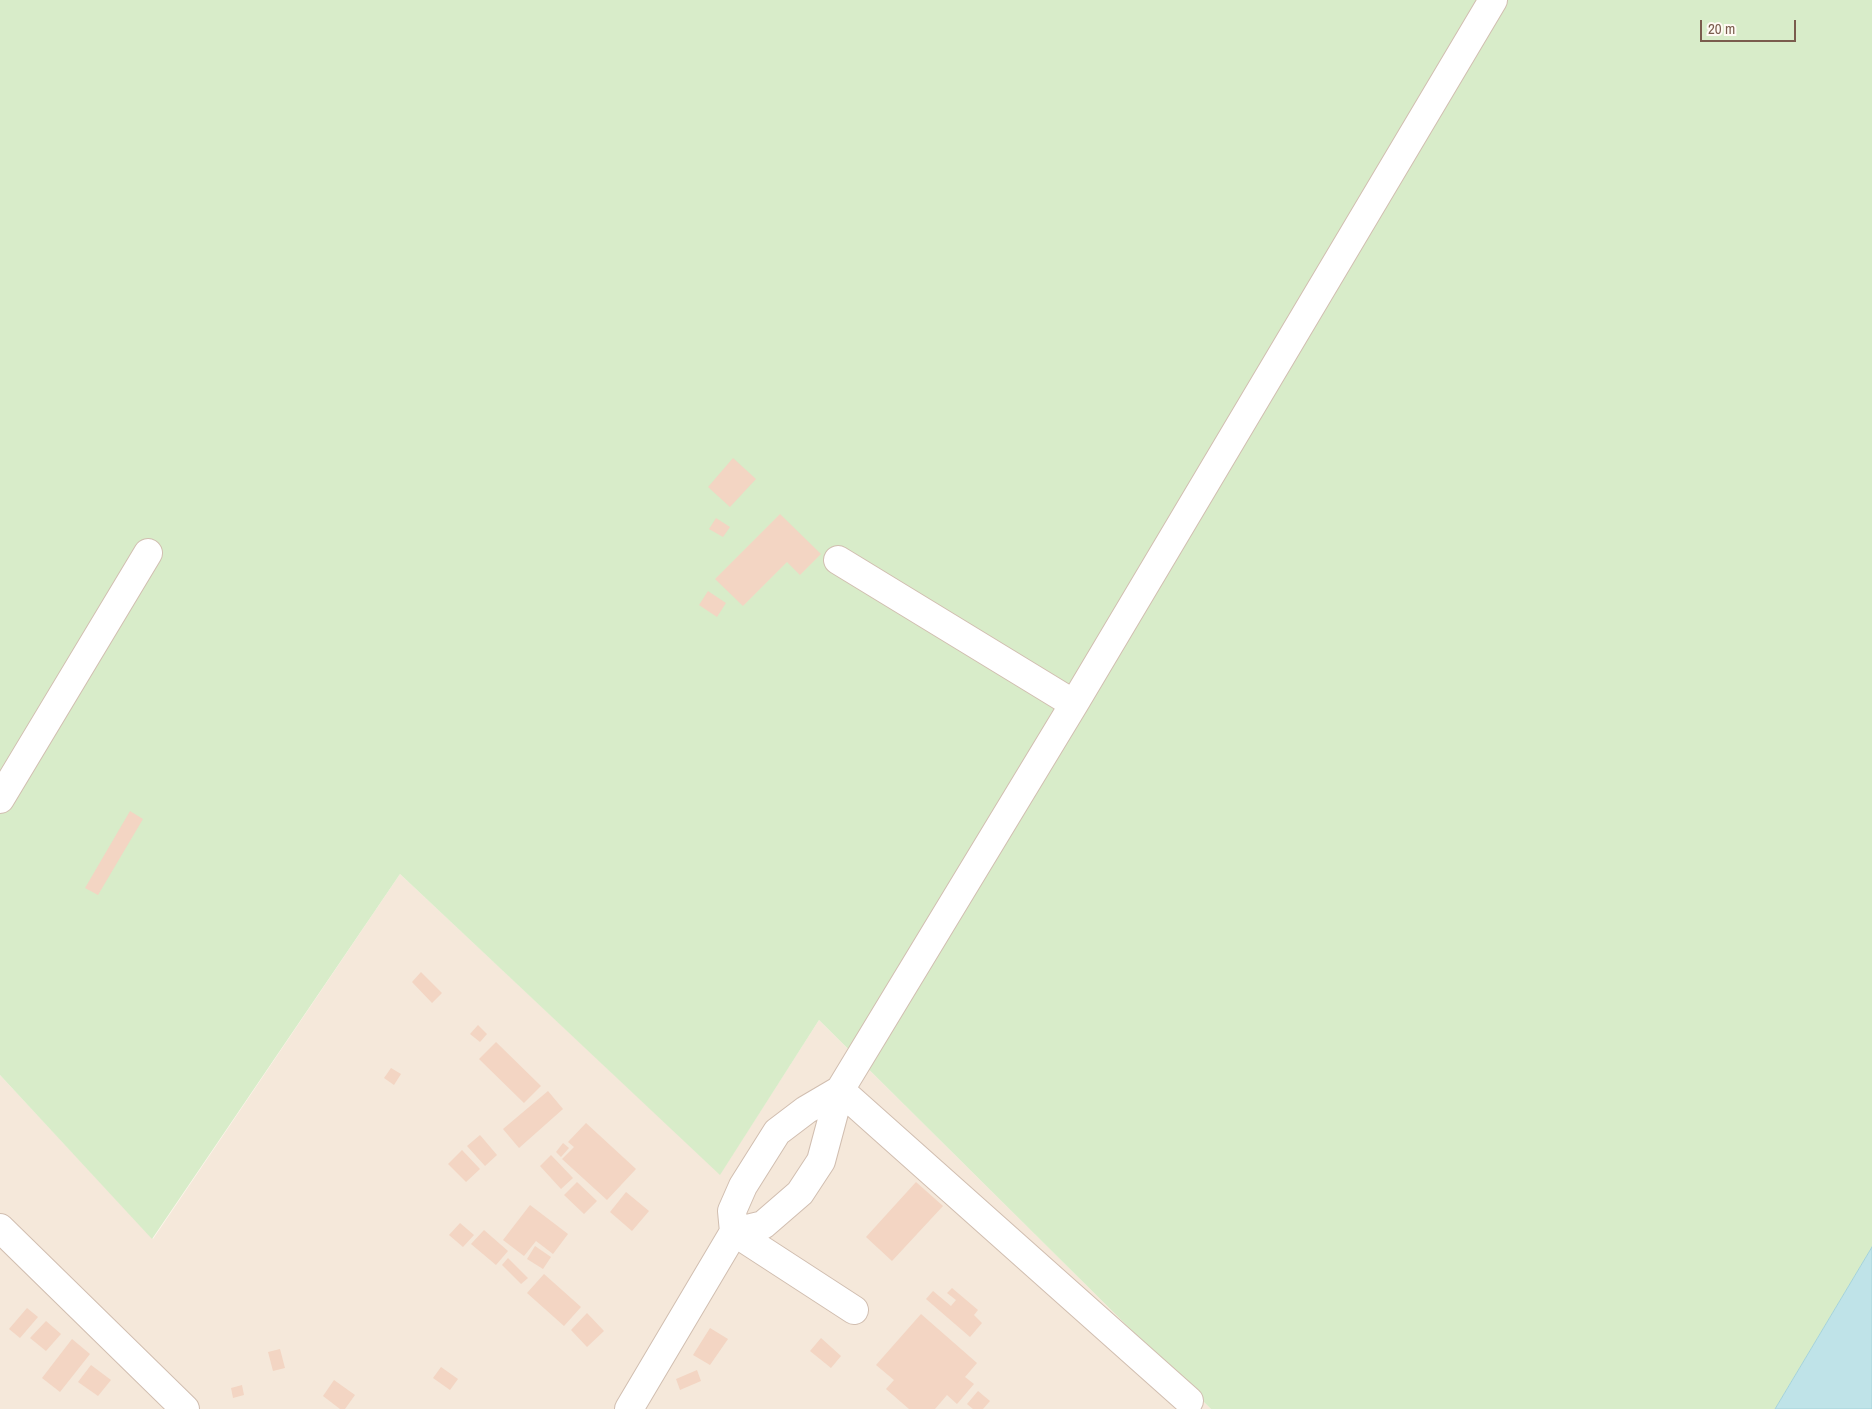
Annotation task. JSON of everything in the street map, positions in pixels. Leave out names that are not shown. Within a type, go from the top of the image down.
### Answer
[{"type":"street","points":[[734,1232],[763,1225],[800,1193],[821,1162],[840,1090],[1074,704],[1493,0]]},
{"type":"street","points":[[0,799],[148,553]]},
{"type":"street","points":[[838,560],[1074,704]]},
{"type":"street","points":[[629,1409],[734,1232],[732,1211],[743,1186],[777,1132],[806,1110],[840,1090]]},
{"type":"street","points":[[840,1090],[1189,1401]]},
{"type":"street","points":[[0,1228],[185,1409]]},
{"type":"street","points":[[734,1232],[854,1310]]},
{"type":"shaded area","points":[[400,874],[720,1174],[819,1020],[1211,1409],[0,1409],[0,1075],[153,1239]]},
{"type":"green space","points":[[0,0],[1872,0],[1872,1247],[1775,1409],[1211,1409],[819,1020],[720,1175],[400,874],[152,1239],[0,1075]]},
{"type":"water","points":[[1872,1247],[1872,1409],[1775,1409]]},
{"type":"building","points":[[733,458],[756,479],[730,507],[708,487]]},
{"type":"building","points":[[780,514],[821,554],[800,575],[787,562],[743,606],[715,579]]},
{"type":"building","points":[[716,518],[730,527],[723,537],[709,529]]},
{"type":"building","points":[[708,591],[726,603],[717,617],[699,605]]},
{"type":"building","points":[[130,811],[143,819],[98,895],[85,888]]},
{"type":"building","points":[[421,972],[442,993],[432,1003],[412,982]]},
{"type":"building","points":[[478,1025],[487,1034],[480,1042],[470,1034]]},
{"type":"building","points":[[496,1042],[541,1086],[524,1103],[479,1059]]},
{"type":"building","points":[[391,1068],[401,1074],[394,1085],[384,1078]]},
{"type":"building","points":[[548,1091],[563,1109],[519,1148],[503,1129]]},
{"type":"building","points":[[586,1123],[636,1169],[607,1200],[562,1159],[574,1147],[568,1142]]},
{"type":"building","points":[[480,1135],[497,1155],[485,1166],[467,1146]]},
{"type":"building","points":[[563,1143],[569,1148],[561,1157],[556,1152]]},
{"type":"building","points":[[462,1150],[480,1169],[466,1182],[448,1164]]},
{"type":"building","points":[[551,1155],[573,1178],[561,1189],[540,1166]]},
{"type":"building","points":[[577,1182],[597,1201],[584,1214],[564,1195]]},
{"type":"building","points":[[916,1182],[943,1206],[892,1261],[866,1237]]},
{"type":"building","points":[[626,1192],[649,1211],[632,1231],[610,1212]]},
{"type":"building","points":[[530,1205],[568,1234],[553,1254],[536,1241],[524,1256],[503,1240]]},
{"type":"building","points":[[460,1223],[474,1235],[463,1247],[449,1235]]},
{"type":"building","points":[[484,1230],[508,1251],[496,1265],[471,1244]]},
{"type":"building","points":[[535,1246],[551,1257],[543,1269],[527,1259]]},
{"type":"building","points":[[508,1258],[528,1278],[521,1284],[502,1265]]},
{"type":"building","points":[[544,1274],[581,1307],[564,1326],[527,1293]]},
{"type":"building","points":[[952,1288],[978,1310],[974,1315],[982,1323],[970,1337],[926,1299],[933,1291],[951,1306],[956,1300],[947,1293]]},
{"type":"building","points":[[27,1308],[38,1317],[20,1338],[9,1329]]},
{"type":"building","points":[[587,1313],[604,1331],[587,1347],[571,1330]]},
{"type":"building","points":[[921,1314],[977,1363],[965,1377],[974,1384],[957,1404],[947,1395],[935,1409],[909,1409],[886,1389],[894,1380],[876,1365]]},
{"type":"building","points":[[46,1321],[61,1334],[46,1351],[30,1338]]},
{"type":"building","points":[[710,1328],[728,1339],[710,1365],[693,1355]]},
{"type":"building","points":[[821,1338],[841,1356],[831,1368],[810,1351]]},
{"type":"building","points":[[72,1339],[90,1354],[60,1392],[42,1378]]},
{"type":"building","points":[[280,1349],[285,1368],[273,1371],[268,1352]]},
{"type":"building","points":[[91,1365],[111,1380],[98,1396],[78,1382]]},
{"type":"building","points":[[441,1367],[458,1379],[450,1390],[433,1378]]},
{"type":"building","points":[[697,1370],[701,1381],[680,1390],[676,1379]]},
{"type":"building","points":[[334,1380],[355,1395],[345,1409],[340,1409],[323,1396]]},
{"type":"building","points":[[242,1385],[244,1395],[233,1398],[231,1388]]},
{"type":"building","points":[[978,1391],[990,1401],[983,1409],[973,1409],[967,1404]]}]
